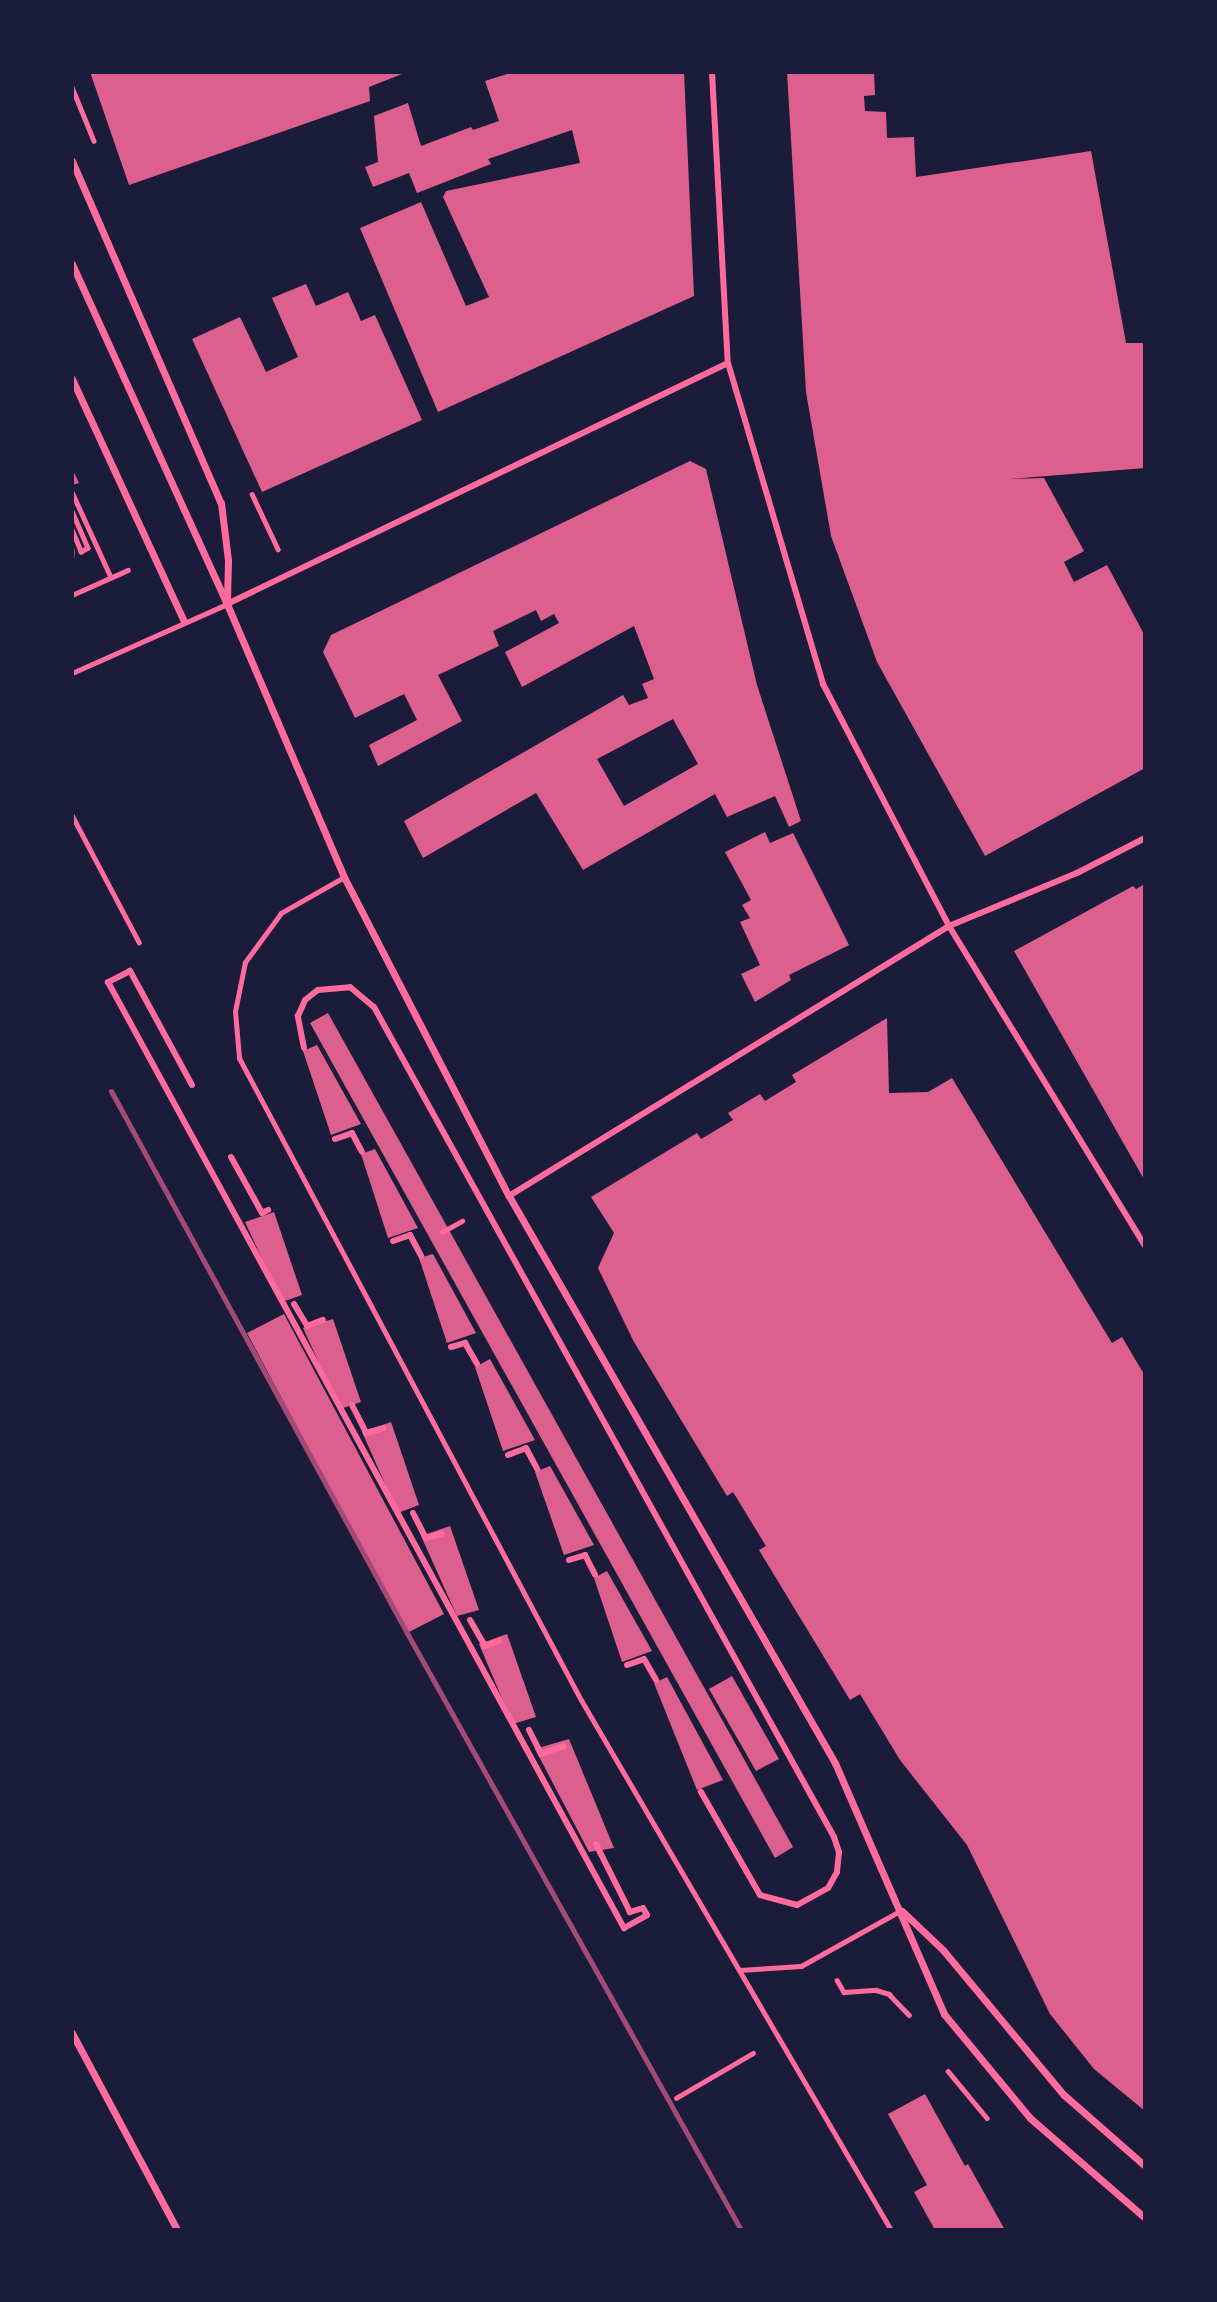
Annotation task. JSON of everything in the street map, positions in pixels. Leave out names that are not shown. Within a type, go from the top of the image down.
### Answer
[{"type":"street","points":[[712,72],[728,363],[823,684],[950,926],[1145,1246]]},
{"type":"street","points":[[72,161],[221,503],[228,560],[227,604]]},
{"type":"street","points":[[72,264],[138,416],[227,604],[344,877],[509,1195],[835,1763],[939,2004],[972,2052],[1067,2154],[1145,2218]]},
{"type":"street","points":[[227,604],[728,363]]},
{"type":"street","points":[[72,379],[184,621]]},
{"type":"street","points":[[509,1195],[950,926],[1077,873],[1145,838]]},
{"type":"street","points":[[192,1085],[130,971],[108,982],[624,1928],[647,1914],[643,1908],[630,1912],[596,1844]]},
{"type":"street","points":[[304,1048],[298,1016],[305,1000],[318,990],[350,987],[374,1007],[834,1837],[839,1852],[837,1872],[828,1888],[797,1905],[760,1895],[701,1792]]},
{"type":"street","points":[[335,1139],[352,1133],[362,1152]]},
{"type":"street","points":[[231,1157],[262,1213],[268,1210]]},
{"type":"street","points":[[393,1241],[410,1235],[421,1256]]},
{"type":"street","points":[[294,1304],[307,1326],[323,1320]]},
{"type":"street","points":[[451,1348],[465,1343],[477,1364]]},
{"type":"street","points":[[352,1405],[366,1433],[383,1428]]},
{"type":"street","points":[[508,1455],[526,1448],[537,1469]]},
{"type":"street","points":[[413,1513],[426,1538],[441,1534]]},
{"type":"street","points":[[569,1560],[585,1555],[596,1574]]},
{"type":"street","points":[[470,1620],[485,1646],[499,1641]]},
{"type":"street","points":[[627,1665],[644,1659],[656,1680]]},
{"type":"street","points":[[529,1730],[541,1754],[564,1746]]},
{"type":"street","points":[[901,1911],[943,1950],[1064,2095],[1145,2166]]},
{"type":"street","points":[[72,2033],[75,2046],[177,2230]]},
{"type":"lane","points":[[72,673],[227,604]]},
{"type":"lane","points":[[344,877],[281,913],[245,962],[235,1011],[239,1058],[535,1617],[891,2230]]},
{"type":"lane","points":[[739,1970],[801,1966],[901,1911]]},
{"type":"path","points":[[72,87],[97,146]]},
{"type":"path","points":[[72,492],[111,577]]},
{"type":"path","points":[[72,511],[88,548],[81,552],[72,531]]},
{"type":"path","points":[[72,550],[72,556]]},
{"type":"path","points":[[72,595],[130,569]]},
{"type":"path","points":[[72,815],[144,950]]},
{"type":"path","points":[[823,1955],[844,1992],[876,1990],[889,1994],[914,2021]]},
{"type":"path","points":[[676,2098],[778,2039]]},
{"type":"path","points":[[944,2065],[989,2120]]},
{"type":"building","points":[[90,72],[407,72],[369,87],[370,101],[129,185]]},
{"type":"building","points":[[513,72],[684,72],[694,296],[438,412],[360,228],[421,202],[466,306],[489,297],[443,197],[446,191],[580,163],[572,130],[488,159],[491,164],[417,193],[409,173],[373,187],[365,167],[378,162],[374,116],[408,103],[421,146],[471,127],[473,130],[499,121],[485,81]]},
{"type":"building","points":[[787,72],[874,72],[875,95],[864,96],[865,111],[886,112],[887,138],[914,137],[916,177],[1091,151],[1126,343],[1145,343],[1145,468],[1010,479],[1044,478],[1084,551],[1064,562],[1074,582],[1107,565],[1145,636],[1145,768],[985,856],[877,662],[831,536],[806,392]]},
{"type":"building","points":[[306,284],[316,306],[348,292],[361,321],[375,315],[422,420],[262,492],[192,339],[240,317],[266,372],[298,357],[272,298]]},
{"type":"building","points":[[690,461],[706,469],[757,685],[801,821],[789,827],[775,796],[727,817],[715,794],[583,870],[536,793],[423,858],[404,821],[623,695],[629,705],[648,698],[642,684],[654,679],[634,626],[522,687],[505,652],[559,623],[554,614],[541,621],[536,610],[493,631],[499,646],[438,675],[462,721],[378,766],[369,745],[417,720],[404,694],[355,718],[323,652],[331,635]],"holes":[[[673,719],[698,764],[624,806],[597,759]]]},
{"type":"building","points":[[72,468],[79,483],[72,485]]},
{"type":"building","points":[[765,832],[770,843],[793,833],[849,945],[789,975],[791,980],[755,1002],[741,974],[760,965],[740,922],[750,918],[742,905],[751,900],[725,852]]},
{"type":"building","points":[[1145,884],[1145,1181],[1014,951],[1133,886],[1136,889]]},
{"type":"building","points":[[328,1013],[793,1847],[775,1858],[310,1023]]},
{"type":"building","points":[[887,1018],[889,1093],[928,1092],[952,1078],[1112,1343],[1122,1337],[1145,1376],[1145,2111],[1094,2069],[1050,2014],[967,1845],[900,1760],[860,1694],[850,1700],[759,1550],[766,1546],[733,1492],[727,1496],[634,1342],[598,1268],[614,1233],[591,1197],[697,1133],[701,1139],[733,1120],[728,1113],[760,1094],[765,1101],[796,1082],[792,1075]]},
{"type":"building","points":[[317,1045],[361,1124],[331,1135],[303,1051]]},
{"type":"building","points":[[375,1149],[418,1228],[388,1238],[361,1154]]},
{"type":"building","points":[[274,1212],[302,1295],[282,1302],[245,1222]]},
{"type":"building","points":[[433,1254],[476,1333],[447,1343],[419,1258]]},
{"type":"building","points":[[284,1314],[444,1614],[407,1633],[247,1333]]},
{"type":"building","points":[[333,1319],[361,1402],[340,1409],[303,1328]]},
{"type":"building","points":[[490,1359],[535,1440],[503,1451],[475,1367]]},
{"type":"building","points":[[391,1422],[419,1505],[398,1513],[362,1432]]},
{"type":"building","points":[[550,1466],[594,1545],[564,1555],[535,1472]]},
{"type":"building","points":[[450,1526],[479,1610],[457,1616],[421,1536]]},
{"type":"building","points":[[607,1571],[652,1651],[622,1662],[594,1578]]},
{"type":"building","points":[[507,1634],[536,1717],[513,1724],[479,1644]]},
{"type":"building","points":[[732,1676],[779,1759],[756,1771],[709,1689]]},
{"type":"building","points":[[667,1677],[723,1780],[697,1790],[654,1683]]},
{"type":"building","points":[[569,1739],[614,1848],[589,1852],[535,1749]]},
{"type":"building","points":[[925,2094],[1005,2230],[935,2230],[914,2192],[927,2185],[888,2114]]},
{"type":"railway","points":[[111,1091],[407,1633],[741,2230]]}]
